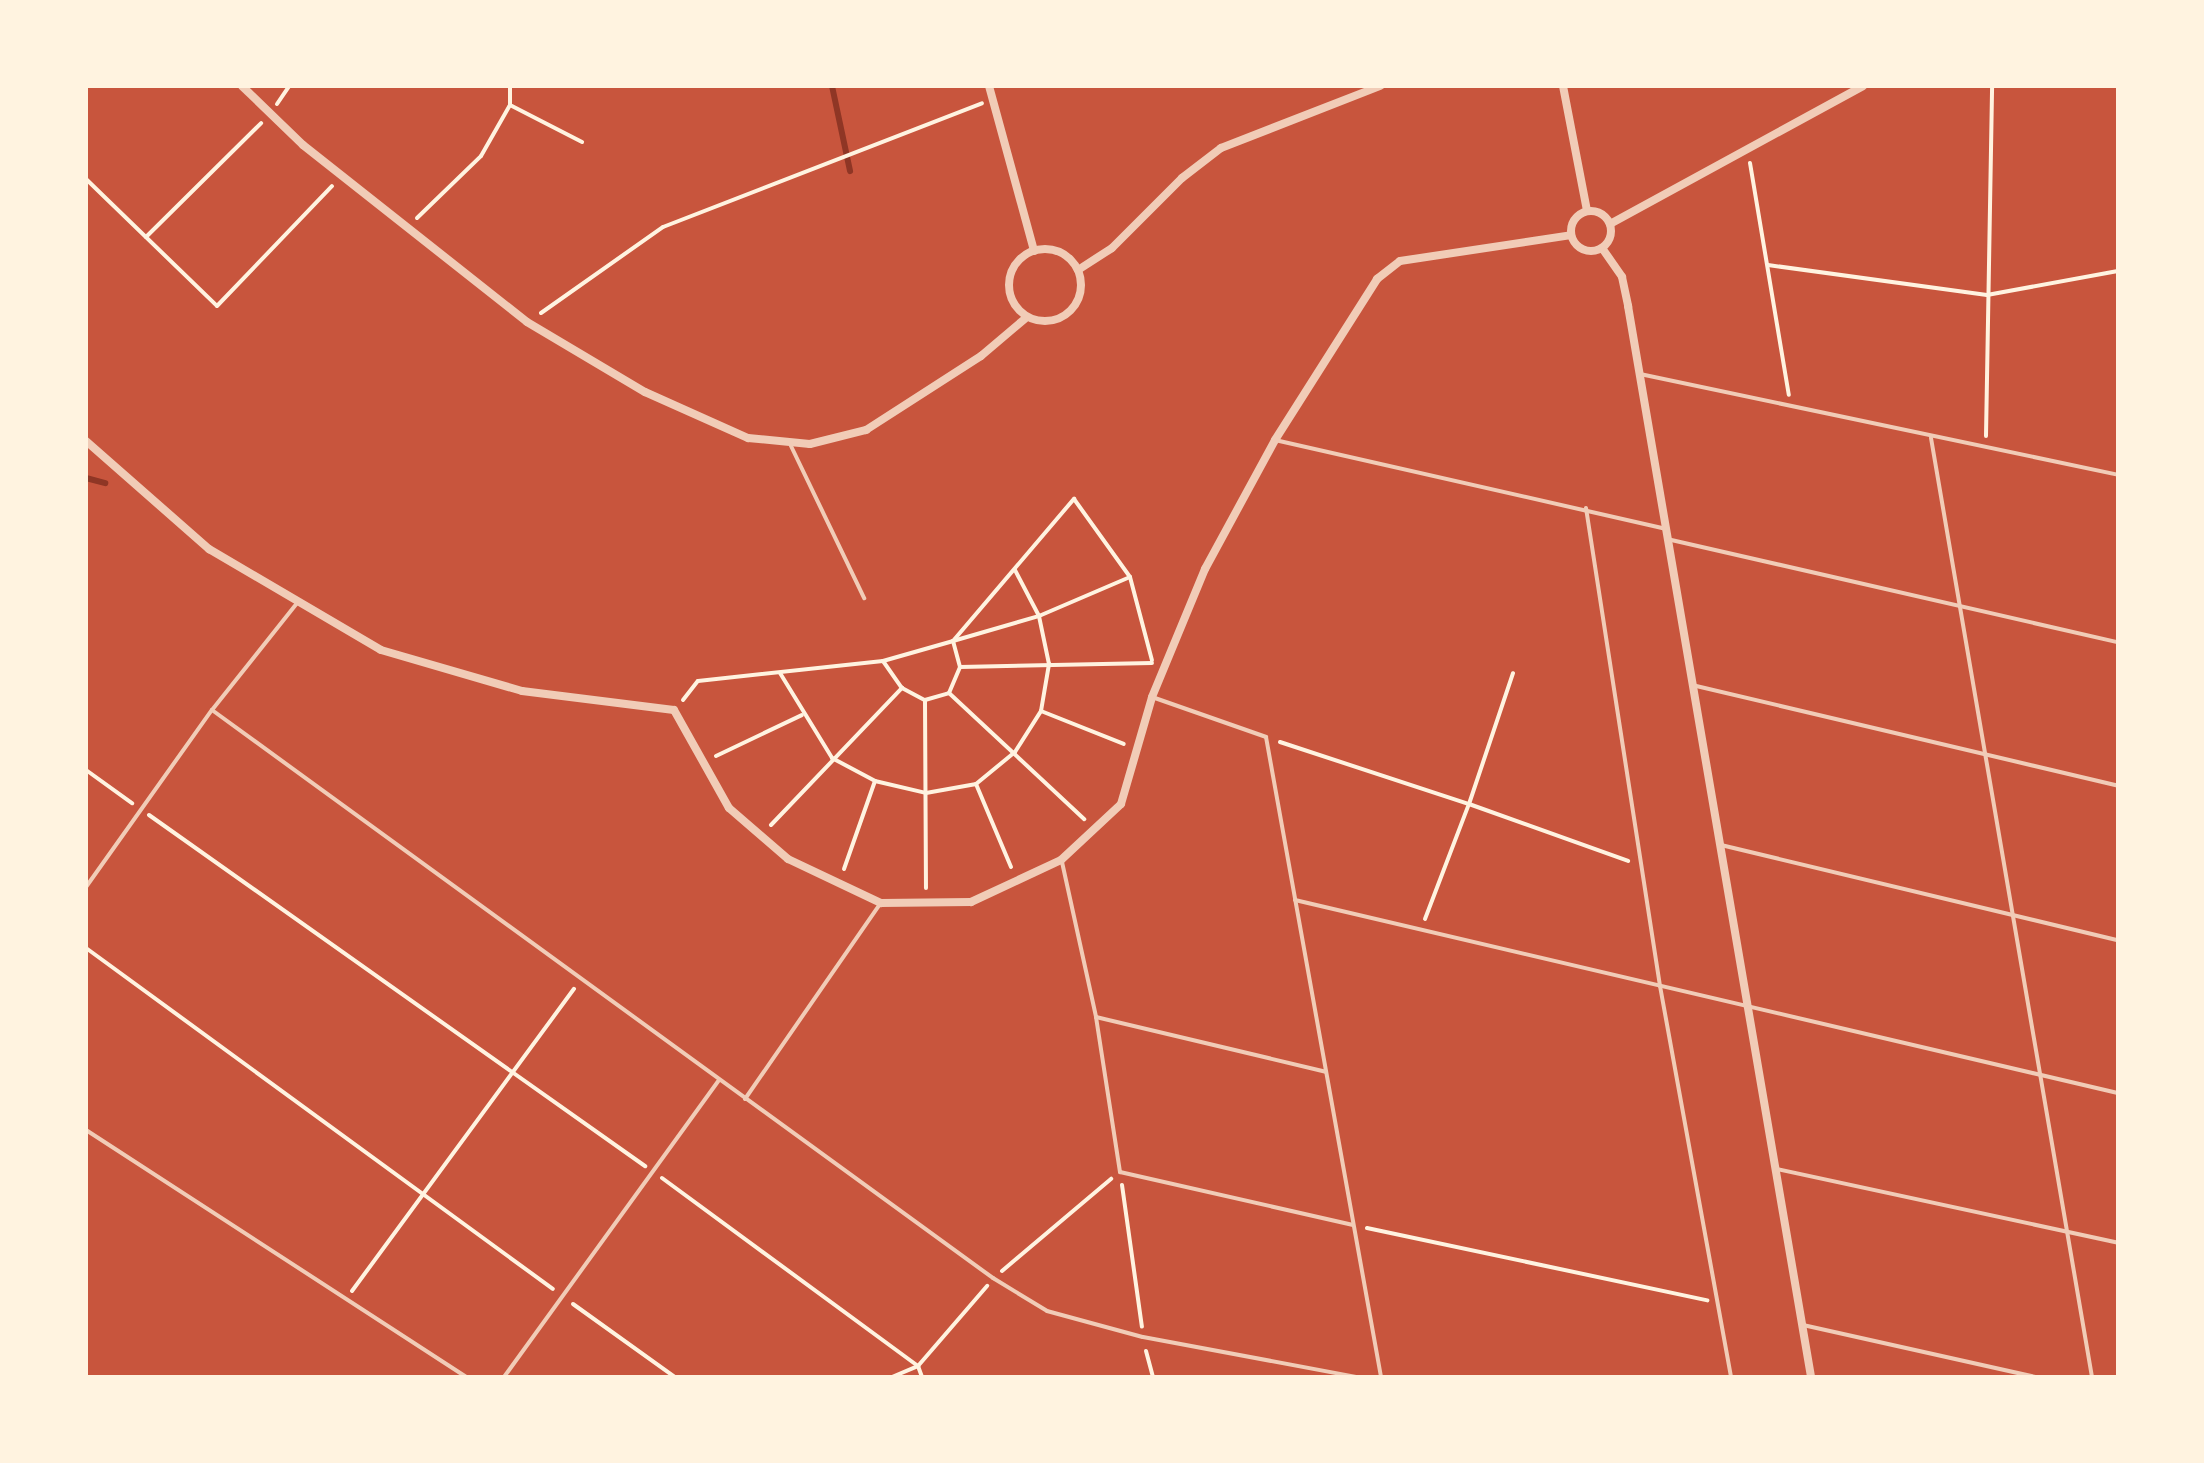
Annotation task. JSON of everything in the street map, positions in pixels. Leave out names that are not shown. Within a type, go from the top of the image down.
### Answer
[{"type":"street","points":[[242,86],[342,175],[527,322],[679,409],[748,438],[791,446],[834,440],[879,423],[981,356],[1027,317]]},
{"type":"street","points":[[989,86],[1034,251]]},
{"type":"street","points":[[1078,270],[1112,248],[1182,178],[1221,148],[1380,86]]},
{"type":"street","points":[[1563,86],[1587,211]]},
{"type":"street","points":[[1610,224],[1863,86]]},
{"type":"street","points":[[1587,211],[1603,215],[1610,224],[1609,240],[1602,248],[1582,250],[1571,235],[1574,220],[1587,211]]},
{"type":"street","points":[[86,441],[209,549],[381,650],[522,691],[674,710],[729,808],[788,859],[881,903],[971,902],[1061,860],[1121,804],[1152,697],[1205,569],[1275,440],[1377,279],[1400,261],[1571,235]]},
{"type":"street","points":[[1602,248],[1622,277],[1640,374],[1663,528],[1811,1377]]},
{"type":"street","points":[[1034,251],[1060,252],[1078,270],[1080,297],[1070,312],[1045,322],[1027,317],[1010,295],[1010,277],[1019,261],[1034,251]]},
{"type":"lane","points":[[1640,374],[1931,438],[1986,446],[2118,475]]},
{"type":"lane","points":[[1931,438],[2010,915],[2092,1377]]},
{"type":"lane","points":[[1275,440],[1586,508],[1663,528]]},
{"type":"lane","points":[[791,446],[864,598]]},
{"type":"lane","points":[[1586,508],[1660,986],[1731,1377]]},
{"type":"lane","points":[[1665,539],[2118,642]]},
{"type":"lane","points":[[86,887],[212,710],[298,602]]},
{"type":"lane","points":[[1691,684],[2118,786]]},
{"type":"lane","points":[[1152,697],[1266,737],[1381,1377]]},
{"type":"lane","points":[[212,710],[993,1278],[1047,1311],[1143,1337],[1357,1377]]},
{"type":"lane","points":[[1719,845],[2118,940]]},
{"type":"lane","points":[[1061,860],[1096,1017],[1120,1172],[1353,1225]]},
{"type":"lane","points":[[1295,900],[2118,1093]]},
{"type":"lane","points":[[745,1099],[881,903]]},
{"type":"lane","points":[[1096,1017],[1326,1072]]},
{"type":"lane","points":[[504,1377],[719,1080]]},
{"type":"lane","points":[[86,1130],[466,1377]]},
{"type":"lane","points":[[1775,1168],[2118,1243]]},
{"type":"lane","points":[[1803,1325],[2035,1377]]},
{"type":"path","points":[[146,237],[271,113],[289,86]]},
{"type":"path","points":[[407,227],[481,156],[510,105],[510,86]]},
{"type":"path","points":[[1986,446],[1992,86]]},
{"type":"path","points":[[527,322],[663,227],[992,100]]},
{"type":"path","points":[[510,105],[582,142]]},
{"type":"path","points":[[1747,149],[1791,405]]},
{"type":"path","points":[[86,179],[217,306],[342,175]]},
{"type":"path","points":[[1768,265],[1987,295],[2118,271]]},
{"type":"path","points":[[953,641],[1074,499],[1130,577],[1152,663],[1152,697]]},
{"type":"path","points":[[780,673],[832,758],[875,781],[926,793],[976,784],[1015,752],[1041,711],[1049,664],[1039,616],[1015,570]]},
{"type":"path","points":[[674,710],[698,681],[883,661],[1039,616],[1130,577]]},
{"type":"path","points":[[949,693],[960,667],[953,641]]},
{"type":"path","points":[[883,661],[902,688],[925,700],[949,693]]},
{"type":"path","points":[[960,667],[1152,663]]},
{"type":"path","points":[[1421,930],[1469,804],[1513,673]]},
{"type":"path","points":[[761,836],[902,688]]},
{"type":"path","points":[[949,693],[1095,829]]},
{"type":"path","points":[[925,700],[926,903]]},
{"type":"path","points":[[1041,711],[1137,749]]},
{"type":"path","points":[[703,762],[803,715]]},
{"type":"path","points":[[1266,737],[1469,804],[1641,866]]},
{"type":"path","points":[[86,770],[651,1170],[918,1366],[922,1377]]},
{"type":"path","points":[[839,883],[875,781]]},
{"type":"path","points":[[976,784],[1017,881]]},
{"type":"path","points":[[86,948],[675,1377]]},
{"type":"path","points":[[346,1299],[581,980]]},
{"type":"path","points":[[892,1377],[918,1366],[993,1278],[1120,1172]]},
{"type":"path","points":[[1120,1172],[1143,1337],[1153,1377]]},
{"type":"path","points":[[1353,1225],[1717,1302]]},
{"type":"waterway","points":[[832,86],[850,171]]},
{"type":"waterway","points":[[86,478],[105,483]]}]
